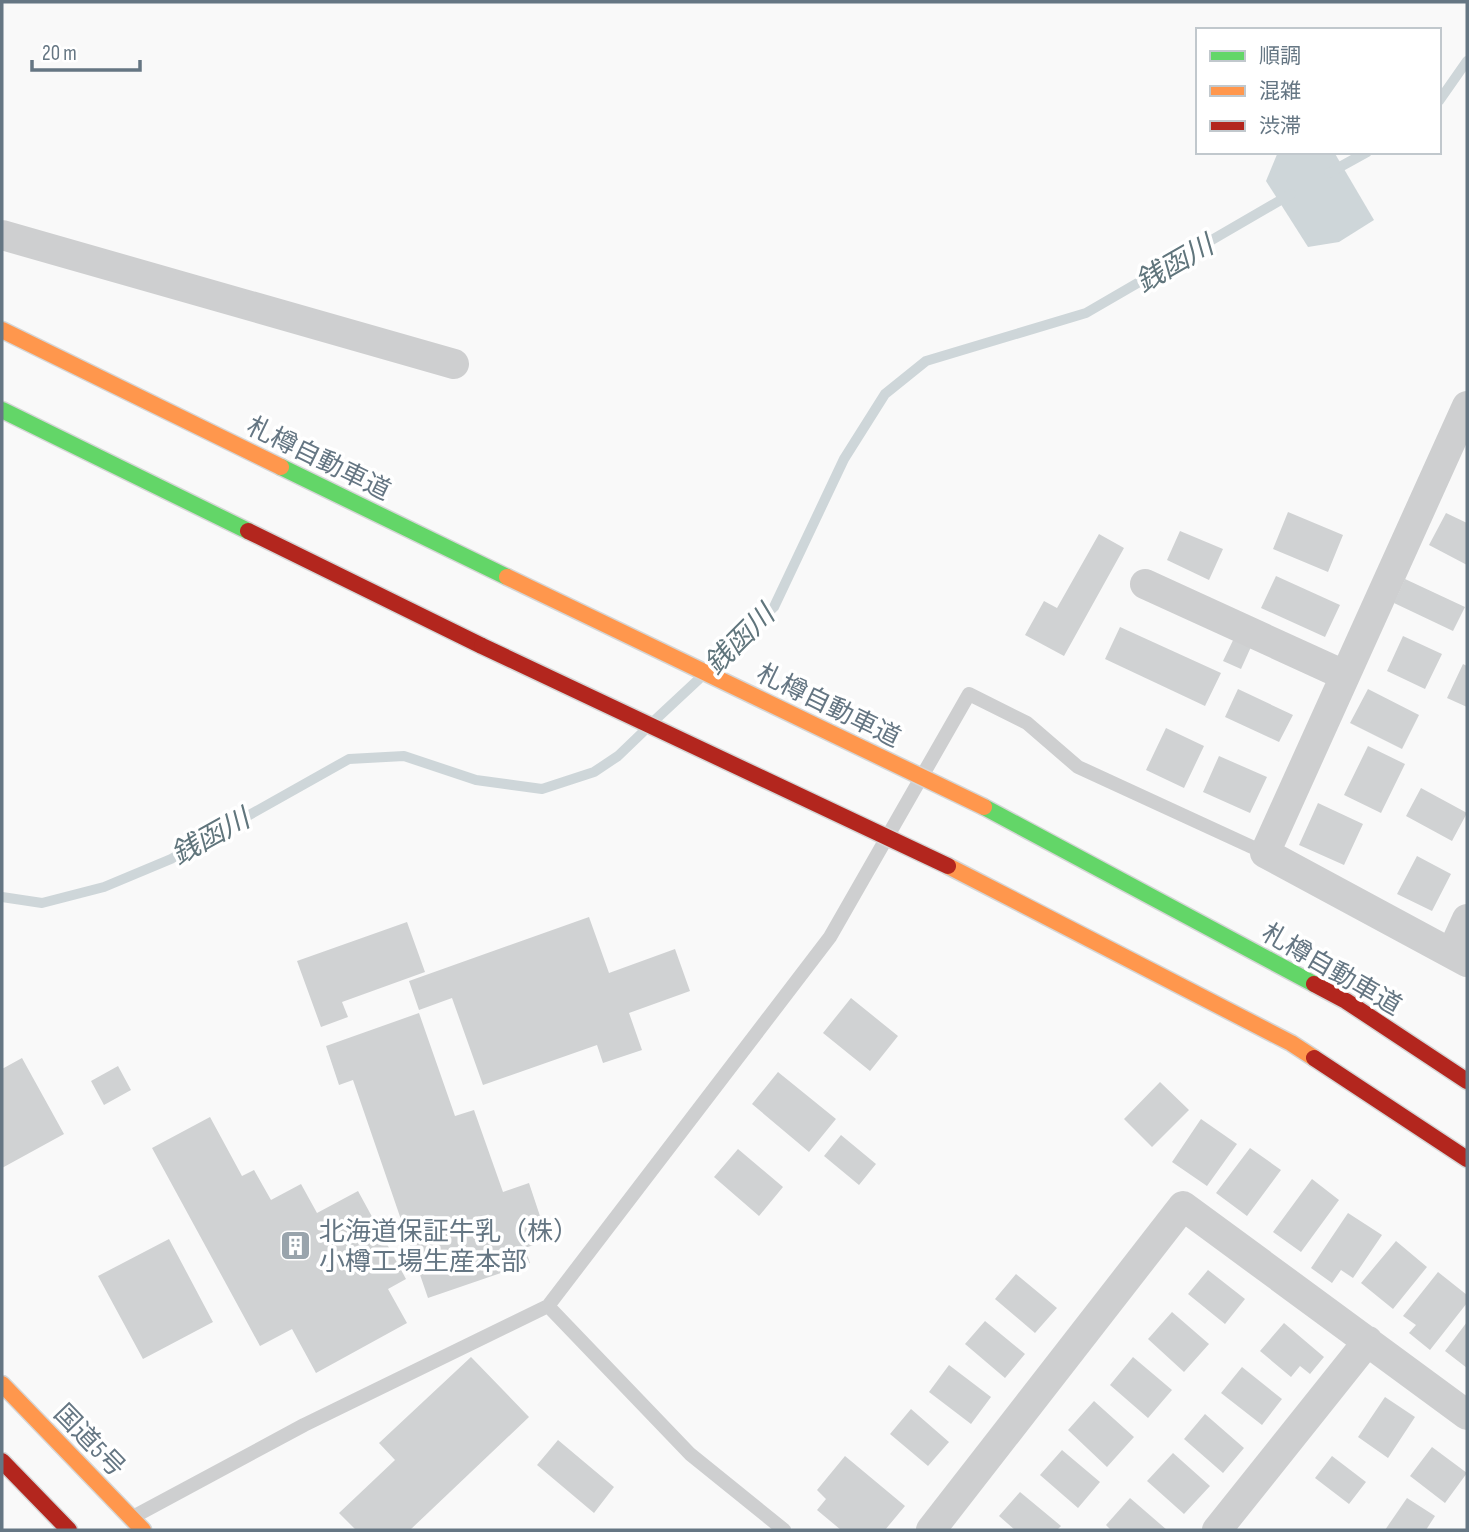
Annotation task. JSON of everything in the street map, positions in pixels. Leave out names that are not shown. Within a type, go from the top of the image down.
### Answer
[{"type":"highway","name":"札樽自動車道","points":[[2,330],[984,807],[1346,1001],[1467,1082]]},
{"type":"highway","points":[[2,410],[482,646],[948,866],[1291,1043],[1467,1158]]},
{"type":"highway","name":"国道5号","points":[[2,1384],[143,1530]]},
{"type":"highway","points":[[2,1461],[69,1530]]},
{"type":"street","points":[[2,235],[454,364]]},
{"type":"street","points":[[1467,406],[1265,853],[1460,957],[1467,919]]},
{"type":"street","points":[[1145,584],[1344,675]]},
{"type":"street","points":[[931,1530],[1182,1206],[1467,1415]]},
{"type":"street","points":[[1217,1530],[1368,1341]]},
{"type":"lane","points":[[131,1518],[304,1424],[548,1306],[830,937],[970,694],[1027,723],[1078,767],[1265,853]]},
{"type":"lane","points":[[548,1306],[690,1454],[784,1530]]},
{"type":"shaded area","points":[[1277,154],[1335,154],[1374,220],[1339,242],[1308,247],[1266,181]]},
{"type":"building","points":[[1288,512],[1343,535],[1328,572],[1273,549]]},
{"type":"building","points":[[1446,513],[1467,523],[1467,565],[1429,545]]},
{"type":"building","points":[[1180,531],[1223,549],[1209,580],[1167,560]]},
{"type":"building","points":[[1099,534],[1124,548],[1064,656],[1025,635],[1044,601],[1057,608]]},
{"type":"building","points":[[1276,576],[1340,605],[1325,637],[1261,608]]},
{"type":"building","points":[[1405,579],[1465,607],[1453,631],[1394,603]]},
{"type":"building","points":[[1120,627],[1221,673],[1205,706],[1105,659]]},
{"type":"building","points":[[1238,630],[1255,638],[1241,669],[1223,661]]},
{"type":"building","points":[[1403,636],[1442,654],[1425,689],[1387,671]]},
{"type":"building","points":[[1463,664],[1467,666],[1467,707],[1447,698]]},
{"type":"building","points":[[1238,689],[1293,715],[1279,742],[1225,717]]},
{"type":"building","points":[[1368,689],[1419,715],[1402,749],[1350,723]]},
{"type":"building","points":[[1166,728],[1204,746],[1184,788],[1146,770]]},
{"type":"building","points":[[1368,746],[1405,764],[1381,813],[1344,795]]},
{"type":"building","points":[[1219,756],[1267,777],[1250,813],[1203,792]]},
{"type":"building","points":[[1421,788],[1467,813],[1452,841],[1406,816]]},
{"type":"building","points":[[1318,803],[1363,824],[1344,865],[1299,845]]},
{"type":"building","points":[[1417,856],[1451,874],[1432,911],[1397,894]]},
{"type":"building","points":[[589,917],[609,973],[675,949],[690,991],[629,1013],[642,1050],[603,1063],[597,1045],[483,1085],[452,998],[419,1010],[409,981]]},
{"type":"building","points":[[407,922],[425,972],[342,1002],[348,1017],[321,1027],[297,961]]},
{"type":"building","points":[[851,998],[898,1036],[870,1071],[823,1033]]},
{"type":"building","points":[[419,1013],[455,1116],[474,1110],[503,1192],[529,1183],[548,1240],[525,1248],[530,1263],[428,1298],[353,1080],[339,1085],[326,1046]]},
{"type":"building","points":[[22,1058],[64,1134],[2,1168],[2,1069]]},
{"type":"building","points":[[118,1066],[131,1090],[104,1105],[91,1081]]},
{"type":"building","points":[[778,1072],[836,1119],[809,1152],[752,1104]]},
{"type":"building","points":[[1160,1082],[1189,1110],[1152,1147],[1124,1119]]},
{"type":"building","name":"北海道保証牛乳（株） 小樽工場生産本部","points":[[210,1117],[242,1176],[254,1170],[271,1200],[301,1184],[317,1213],[358,1191],[406,1279],[388,1289],[407,1323],[316,1373],[292,1329],[260,1346],[152,1148]]},
{"type":"building","points":[[1201,1119],[1237,1144],[1207,1186],[1172,1162]]},
{"type":"building","points":[[841,1135],[876,1164],[859,1185],[824,1156]]},
{"type":"building","points":[[1250,1148],[1281,1170],[1247,1216],[1216,1193]]},
{"type":"building","points":[[738,1149],[783,1187],[759,1216],[714,1177]]},
{"type":"building","points":[[1312,1179],[1339,1200],[1301,1252],[1273,1232]]},
{"type":"building","points":[[1348,1213],[1382,1235],[1353,1278],[1341,1270],[1332,1283],[1311,1268]]},
{"type":"building","points":[[169,1239],[213,1322],[143,1359],[98,1276]]},
{"type":"building","points":[[1396,1241],[1427,1267],[1393,1309],[1361,1283]]},
{"type":"building","points":[[1208,1270],[1245,1299],[1225,1324],[1188,1294]]},
{"type":"building","points":[[1438,1272],[1467,1295],[1467,1303],[1430,1350],[1409,1333],[1416,1325],[1403,1316]]},
{"type":"building","points":[[1016,1274],[1057,1308],[1035,1333],[995,1299]]},
{"type":"building","points":[[1172,1312],[1209,1344],[1184,1372],[1148,1339]]},
{"type":"building","points":[[985,1321],[1025,1354],[1005,1378],[965,1344]]},
{"type":"building","points":[[1467,1322],[1467,1368],[1445,1351]]},
{"type":"building","points":[[1284,1323],[1324,1357],[1310,1374],[1300,1366],[1291,1377],[1260,1351]]},
{"type":"building","points":[[471,1357],[529,1417],[410,1530],[356,1530],[339,1513],[395,1460],[379,1443]]},
{"type":"building","points":[[1133,1357],[1172,1390],[1148,1418],[1110,1385]]},
{"type":"building","points":[[949,1365],[991,1397],[971,1424],[929,1392]]},
{"type":"building","points":[[1242,1367],[1282,1399],[1262,1425],[1221,1393]]},
{"type":"building","points":[[1385,1397],[1415,1417],[1388,1458],[1358,1437]]},
{"type":"building","points":[[1094,1401],[1134,1437],[1107,1467],[1068,1430]]},
{"type":"building","points":[[911,1409],[949,1442],[928,1466],[890,1434]]},
{"type":"building","points":[[1205,1414],[1244,1448],[1223,1473],[1184,1439]]},
{"type":"building","points":[[558,1440],[614,1487],[594,1513],[537,1465]]},
{"type":"building","points":[[1432,1447],[1467,1473],[1445,1503],[1410,1476]]},
{"type":"building","points":[[1062,1450],[1100,1482],[1078,1508],[1040,1475]]},
{"type":"building","points":[[1173,1453],[1210,1486],[1184,1514],[1147,1481]]},
{"type":"building","points":[[845,1456],[905,1506],[885,1530],[841,1530],[817,1510],[826,1499],[817,1490]]},
{"type":"building","points":[[1332,1456],[1366,1482],[1349,1504],[1315,1478]]},
{"type":"building","points":[[1020,1492],[1061,1526],[1057,1530],[1015,1530],[999,1516]]},
{"type":"building","points":[[1130,1498],[1167,1530],[1111,1530],[1106,1525]]},
{"type":"building","points":[[1407,1498],[1435,1516],[1426,1530],[1385,1530]]},
{"type":"waterway","name":"銭函川","points":[[1441,98],[1467,61]]},
{"type":"waterway","name":"銭函川","points":[[1329,173],[1363,154]]},
{"type":"waterway","name":"銭函川","points":[[711,667],[774,607],[844,459],[885,394],[926,361],[1086,313],[1291,194]]},
{"type":"waterway","name":"銭函川","points":[[655,720],[699,679]]},
{"type":"waterway","name":"銭函川","points":[[2,897],[42,903],[104,887],[171,859],[349,759],[404,756],[476,780],[542,789],[594,772],[618,756],[643,732]]},
{"type":"traffic: fast","points":[[2,410],[248,531]]},
{"type":"traffic: fast","points":[[281,467],[507,577]]},
{"type":"traffic: fast","points":[[984,807],[1314,984]]},
{"type":"traffic: slow","points":[[2,330],[281,467]]},
{"type":"traffic: slow","points":[[507,577],[984,807]]},
{"type":"traffic: slow","points":[[948,866],[1291,1043],[1314,1058]]},
{"type":"traffic: slow","points":[[2,1384],[143,1530]]},
{"type":"traffic: jam","points":[[248,531],[482,646]]},
{"type":"traffic: jam","points":[[482,646],[948,866]]},
{"type":"traffic: jam","points":[[1314,984],[1346,1001],[1467,1081]]},
{"type":"traffic: jam","points":[[1314,1058],[1467,1159]]},
{"type":"traffic: jam","points":[[2,1461],[69,1530]]},
{"type":"place","name":"北海道保証牛乳（株） 小樽工場生産本部","points":[[296,1246]]}]
